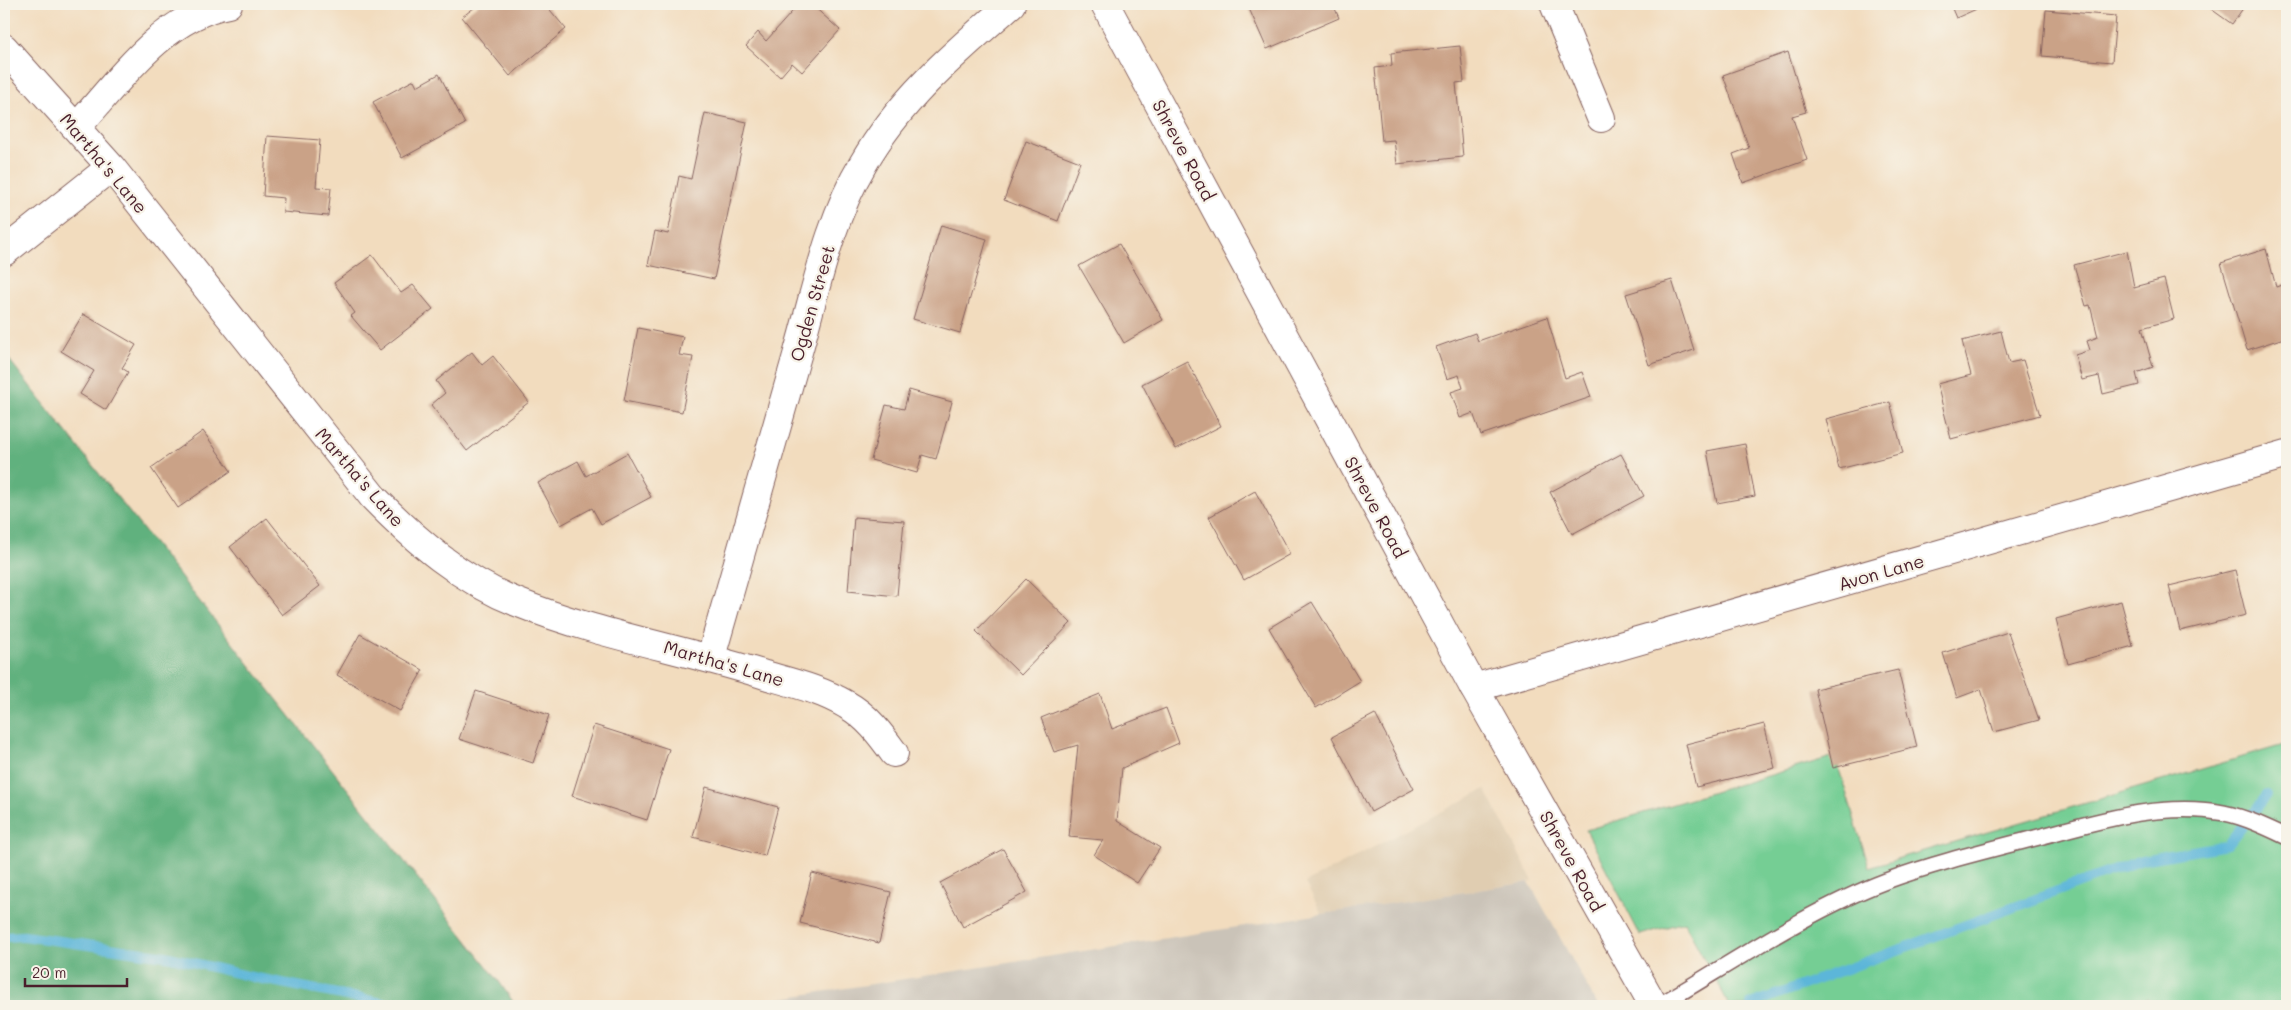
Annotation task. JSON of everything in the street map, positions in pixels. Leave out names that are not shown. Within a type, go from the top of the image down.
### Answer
[{"type":"street","points":[[76,128],[152,45],[184,19],[210,7],[228,4]]},
{"type":"street","name":"Ogden Street","points":[[711,657],[818,280],[835,225],[862,164],[894,118],[932,73],[1011,4]]},
{"type":"street","name":"Shreve Road","points":[[1105,4],[1474,688],[1654,1006]]},
{"type":"street","points":[[1554,4],[1601,118]]},
{"type":"street","name":"Martha's Lane","points":[[4,48],[111,167],[373,498],[414,538],[463,574],[517,603],[585,626],[711,657],[816,691],[848,705],[874,726],[894,753]]},
{"type":"street","points":[[4,252],[111,167]]},
{"type":"street","name":"Avon Lane","points":[[1474,688],[2287,454]]},
{"type":"lane","points":[[1658,1006],[1778,935],[1885,882],[1939,864],[2125,815],[2192,809],[2226,814],[2269,828],[2287,837]]},
{"type":"shaded area","points":[[1485,789],[1533,881],[1322,914],[1305,883]]},
{"type":"shaded area","points":[[1529,882],[1598,1006],[731,1006],[1322,914]]},
{"type":"green space","points":[[4,353],[498,980],[516,1006],[4,1006]]},
{"type":"green space","points":[[2287,744],[2287,1006],[2158,1006],[2147,998],[2131,1006],[1730,1006],[1684,922],[1640,935],[1586,830],[1835,756],[1869,867]]},
{"type":"building","points":[[479,4],[545,4],[566,29],[510,76],[462,17]]},
{"type":"building","points":[[799,4],[811,4],[840,30],[802,72],[792,63],[780,77],[746,46],[758,32],[766,41]]},
{"type":"building","points":[[1247,4],[1333,4],[1339,18],[1267,49]]},
{"type":"building","points":[[1950,4],[1988,4],[1956,18]]},
{"type":"building","points":[[2204,4],[2246,4],[2232,24]]},
{"type":"building","points":[[2046,10],[2116,16],[2112,62],[2042,56]]},
{"type":"building","points":[[1460,46],[1464,82],[1456,83],[1463,157],[1397,164],[1394,140],[1382,141],[1375,68],[1392,66],[1391,53]]},
{"type":"building","points":[[1788,52],[1806,112],[1792,116],[1807,160],[1743,183],[1733,154],[1749,148],[1723,75]]},
{"type":"building","points":[[439,74],[465,124],[402,158],[373,102],[414,80],[417,86]]},
{"type":"building","points":[[705,113],[747,122],[714,279],[648,265],[655,231],[668,234],[679,176],[691,179]]},
{"type":"building","points":[[267,136],[320,140],[316,187],[331,188],[328,216],[283,212],[284,198],[263,196]]},
{"type":"building","points":[[1026,141],[1080,162],[1058,221],[1004,200]]},
{"type":"building","points":[[941,225],[987,239],[960,333],[913,319]]},
{"type":"building","points":[[1119,244],[1163,320],[1124,343],[1079,266]]},
{"type":"building","points":[[2266,249],[2276,287],[2287,283],[2287,337],[2247,350],[2221,263]]},
{"type":"building","points":[[2127,251],[2134,287],[2164,279],[2174,319],[2142,328],[2153,367],[2136,373],[2139,385],[2103,394],[2099,376],[2082,380],[2075,355],[2090,350],[2087,341],[2098,337],[2090,305],[2086,306],[2074,265]]},
{"type":"building","points":[[372,255],[401,293],[413,285],[433,309],[380,350],[351,316],[355,313],[334,283]]},
{"type":"building","points":[[1672,280],[1694,350],[1649,365],[1626,294]]},
{"type":"building","points":[[83,314],[136,345],[122,368],[128,372],[106,410],[80,394],[94,371],[61,351]]},
{"type":"building","points":[[1547,317],[1565,378],[1582,372],[1591,397],[1481,435],[1473,413],[1460,418],[1451,392],[1463,388],[1459,375],[1447,379],[1436,347],[1475,333],[1478,341]]},
{"type":"building","points":[[638,328],[683,337],[679,355],[693,357],[682,412],[624,401]]},
{"type":"building","points":[[2001,331],[2009,363],[2023,360],[2040,415],[1951,439],[1937,384],[1971,375],[1962,341]]},
{"type":"building","points":[[472,352],[482,365],[493,356],[529,402],[467,451],[431,405],[445,393],[436,381]]},
{"type":"building","points":[[1187,361],[1221,426],[1176,449],[1142,384]]},
{"type":"building","points":[[909,390],[952,402],[936,459],[922,455],[917,473],[871,460],[886,405],[904,409]]},
{"type":"building","points":[[1890,402],[1903,453],[1839,469],[1826,419]]},
{"type":"building","points":[[203,431],[231,471],[178,508],[151,468]]},
{"type":"building","points":[[1745,444],[1755,496],[1717,503],[1707,451]]},
{"type":"building","points":[[627,453],[651,497],[601,524],[592,508],[561,525],[538,483],[578,461],[586,476]]},
{"type":"building","points":[[1621,454],[1644,496],[1572,534],[1550,492]]},
{"type":"building","points":[[1255,491],[1290,554],[1244,580],[1209,517]]},
{"type":"building","points":[[854,517],[904,521],[897,596],[848,591]]},
{"type":"building","points":[[267,518],[320,586],[282,615],[230,547]]},
{"type":"building","points":[[2235,570],[2246,615],[2180,631],[2169,586]]},
{"type":"building","points":[[1026,579],[1071,623],[1021,675],[976,631]]},
{"type":"building","points":[[2121,601],[2133,646],[2068,664],[2056,619]]},
{"type":"building","points":[[1312,602],[1360,681],[1316,708],[1269,628]]},
{"type":"building","points":[[2008,632],[2039,720],[1994,732],[1981,689],[1957,698],[1943,653]]},
{"type":"building","points":[[360,634],[423,670],[400,711],[337,675]]},
{"type":"building","points":[[1898,670],[1917,747],[1833,768],[1815,689]]},
{"type":"building","points":[[476,691],[549,715],[533,763],[459,739]]},
{"type":"building","points":[[1100,694],[1112,729],[1166,708],[1179,743],[1122,768],[1117,821],[1160,848],[1137,883],[1094,855],[1103,840],[1069,837],[1078,745],[1054,752],[1041,718]]},
{"type":"building","points":[[1375,714],[1414,789],[1371,812],[1332,737]]},
{"type":"building","points":[[1764,724],[1775,768],[1696,787],[1686,744]]},
{"type":"building","points":[[594,725],[669,749],[647,820],[572,796]]},
{"type":"building","points":[[706,787],[778,807],[765,856],[693,837]]},
{"type":"building","points":[[1003,849],[1027,892],[963,927],[940,883]]},
{"type":"building","points":[[812,873],[891,892],[879,943],[800,923]]},
{"type":"waterway","points":[[1751,1004],[2142,860],[2227,845],[2267,795]]},
{"type":"waterway","points":[[4,937],[24,936],[166,956],[252,977],[397,1006]]}]
